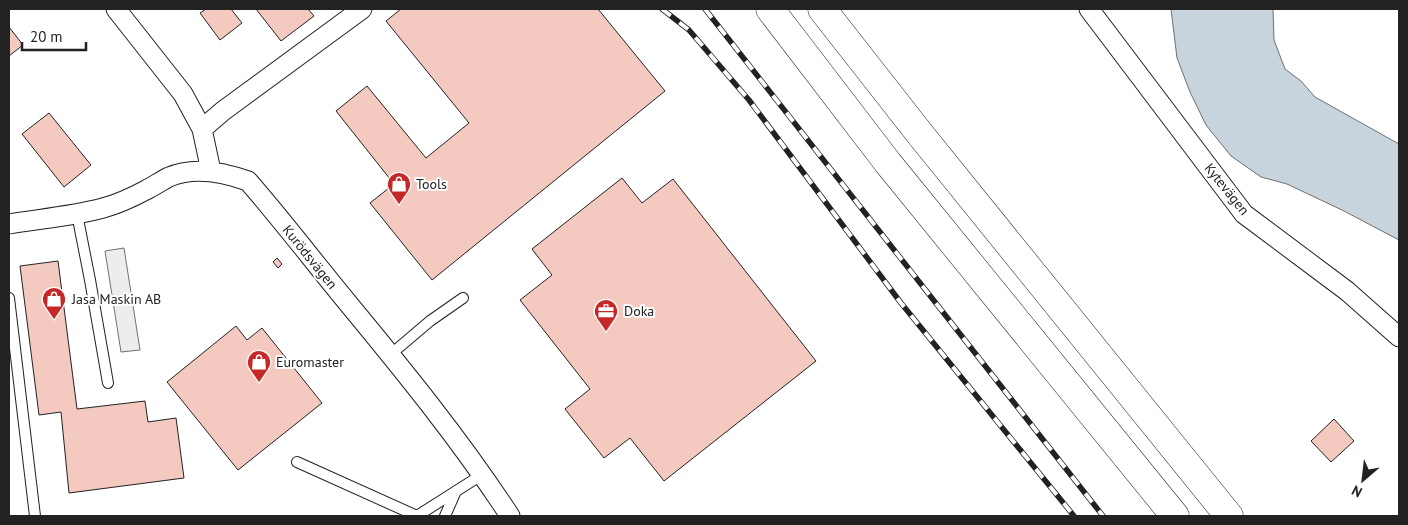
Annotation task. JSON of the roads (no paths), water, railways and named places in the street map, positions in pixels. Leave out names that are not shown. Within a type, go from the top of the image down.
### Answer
[{"type":"highway","points":[[770,9],[888,162],[1175,516]]},
{"type":"highway","points":[[822,9],[926,142],[1229,516]]},
{"type":"street","points":[[116,9],[183,94],[202,129],[211,172]]},
{"type":"street","points":[[202,129],[223,111],[362,9]]},
{"type":"street","name":"Kytevägen","points":[[1089,9],[1244,214],[1347,291],[1399,337]]},
{"type":"street","name":"Kurödsvägen","points":[[9,224],[105,208],[170,177],[186,172],[230,174],[248,181],[390,354],[483,474],[510,516]]},
{"type":"lane","points":[[77,214],[108,383]]},
{"type":"lane","points":[[9,298],[35,516]]},
{"type":"lane","points":[[390,354],[430,321],[463,298]]},
{"type":"lane","points":[[297,462],[417,516],[483,474]]},
{"type":"lane","points":[[445,516],[456,490]]},
{"type":"railway","points":[[662,9],[689,30],[749,100],[901,303],[1074,516]]},
{"type":"railway","points":[[705,9],[1103,516]]},
{"type":"place","name":"Tools","points":[[399,205]]},
{"type":"place","name":"Jasa Maskin AB","points":[[54,320]]},
{"type":"place","name":"Doka","points":[[606,332]]},
{"type":"place","name":"Euromaster","points":[[259,383]]}]
